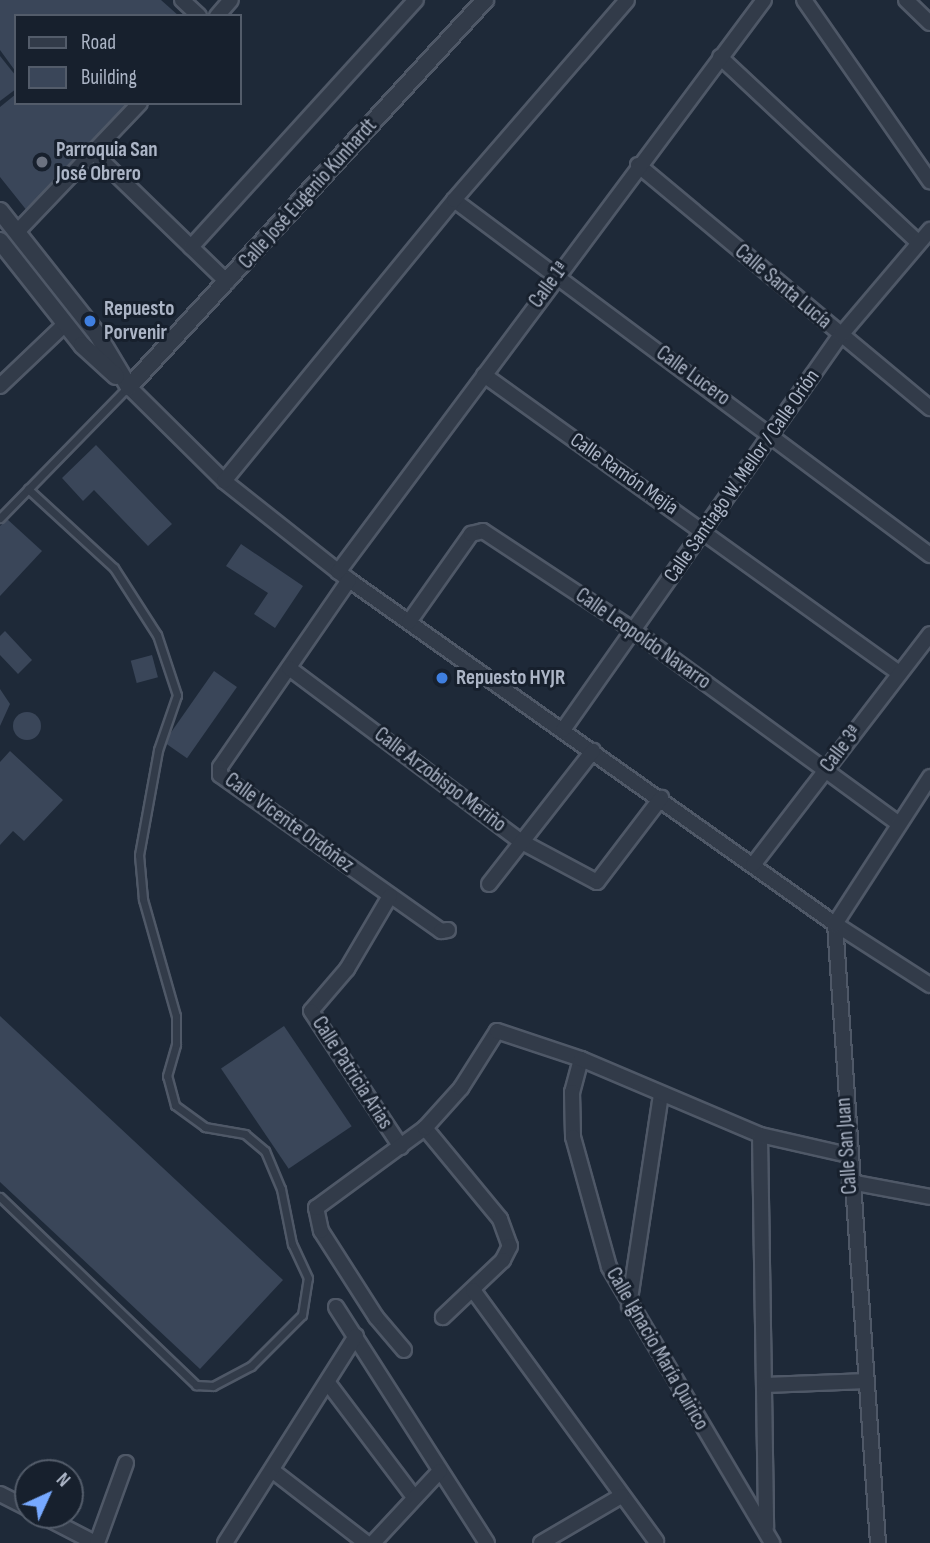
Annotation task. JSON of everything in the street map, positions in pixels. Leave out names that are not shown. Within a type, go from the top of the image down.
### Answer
[{"type":"street","points":[[182,0],[197,14]]},
{"type":"street","points":[[219,14],[231,0]]},
{"type":"street","points":[[191,247],[416,0]]},
{"type":"street","name":"Calle José Eugenio Kunhardt","points":[[128,387],[485,0]]},
{"type":"street","points":[[224,481],[454,200],[627,0]]},
{"type":"street","name":"Calle 1ª","points":[[344,576],[556,276],[764,0]]},
{"type":"street","points":[[804,0],[930,181]]},
{"type":"street","points":[[906,0],[930,23]]},
{"type":"street","points":[[720,57],[918,242]]},
{"type":"street","points":[[17,232],[95,154],[138,105]]},
{"type":"street","points":[[95,154],[227,282]]},
{"type":"street","name":"Calle Santa Lucía","points":[[638,165],[930,408]]},
{"type":"street","name":"Calle Lucero","points":[[454,200],[930,555]]},
{"type":"street","points":[[0,211],[97,334],[128,387]]},
{"type":"street","name":"Calle Santiago W. Mellor / Calle Orión","points":[[563,730],[705,532],[841,335],[930,230]]},
{"type":"street","points":[[0,241],[64,325],[224,481],[344,576],[661,798],[835,924],[930,985]]},
{"type":"street","points":[[0,386],[64,325]]},
{"type":"street","name":"Calle Ramón Mejía","points":[[484,375],[899,673]]},
{"type":"street","name":"Calle Leopoldo Navarro","points":[[410,622],[471,534],[483,531],[633,630],[898,823]]},
{"type":"street","name":"Calle Vicente Ordóñez","points":[[344,576],[289,668],[219,767],[220,775],[441,931],[448,930]]},
{"type":"street","name":"Calle 3ª","points":[[753,865],[930,634]]},
{"type":"street","name":"Calle Arzobispo Meriño","points":[[289,668],[522,842],[597,882],[661,798]]},
{"type":"street","points":[[489,884],[593,751]]},
{"type":"street","points":[[835,924],[930,777]]},
{"type":"street","name":"Calle Patricia Arias","points":[[390,896],[347,968],[311,1011],[401,1147]]},
{"type":"street","name":"Calle San Juan","points":[[835,924],[848,1155],[878,1543]]},
{"type":"street","points":[[404,1350],[376,1317],[315,1216],[316,1208],[326,1197],[425,1128],[461,1088],[496,1031],[581,1059],[760,1135],[848,1155]]},
{"type":"street","name":"Calle Ignacio María Quirico","points":[[581,1059],[572,1092],[573,1137],[609,1267],[629,1306],[742,1495],[766,1527],[772,1543]]},
{"type":"street","points":[[629,1306],[661,1094]]},
{"type":"street","points":[[425,1128],[508,1232],[510,1246],[503,1260],[443,1317]]},
{"type":"street","points":[[760,1135],[766,1385],[766,1527]]},
{"type":"street","points":[[850,1182],[930,1197]]},
{"type":"street","points":[[473,1290],[656,1541]]},
{"type":"street","points":[[337,1307],[487,1543]]},
{"type":"street","points":[[225,1543],[244,1508],[272,1471],[356,1336]]},
{"type":"street","points":[[766,1385],[867,1381]]},
{"type":"street","points":[[328,1383],[413,1496]]},
{"type":"street","points":[[68,1529],[96,1543],[126,1463]]},
{"type":"street","points":[[272,1471],[366,1543]]},
{"type":"street","points":[[373,1543],[413,1496],[440,1471]]},
{"type":"street","points":[[541,1543],[621,1496]]},
{"type":"lane","points":[[0,519],[128,387]]},
{"type":"lane","points":[[0,1197],[196,1385],[214,1385],[251,1366],[302,1315],[308,1279],[292,1244],[281,1189],[265,1151],[245,1134],[205,1126],[176,1105],[167,1076],[176,1044],[176,1016],[143,899],[139,855],[158,750],[177,695],[157,635],[114,568],[28,489]]},
{"type":"building","points":[[0,0],[161,0],[177,14],[14,14],[14,69],[0,50]]},
{"type":"building","points":[[0,56],[14,74],[14,90],[0,101]]},
{"type":"building","name":"Parroquia San José Obrero","points":[[14,96],[14,105],[134,105],[32,217],[0,177],[0,107]]},
{"type":"building","points":[[96,445],[172,524],[148,546],[94,490],[83,501],[62,478]]},
{"type":"building","points":[[7,519],[42,551],[0,596],[0,526]]},
{"type":"building","points":[[241,544],[303,586],[275,628],[254,614],[268,593],[226,566]]},
{"type":"building","points":[[5,631],[32,660],[18,674],[0,655],[0,636]]},
{"type":"building","points":[[152,655],[158,677],[137,683],[131,661]]},
{"type":"building","points":[[214,671],[237,687],[187,758],[164,742]]},
{"type":"building","points":[[0,689],[10,704],[0,726]]},
{"type":"building","points":[[27,712],[37,716],[41,726],[37,736],[27,740],[17,736],[13,726],[17,716]]},
{"type":"building","points":[[10,751],[63,800],[24,841],[13,831],[0,845],[0,762]]},
{"type":"building","points":[[0,1016],[283,1280],[200,1369],[0,1182]]},
{"type":"building","points":[[284,1026],[352,1126],[289,1169],[221,1068]]},
{"type":"place","name":"Parroquia San José Obrero","points":[[42,162]]},
{"type":"place","name":"Repuesto Porvenir","points":[[90,321]]},
{"type":"place","name":"Repuesto HYJR","points":[[442,678]]}]
